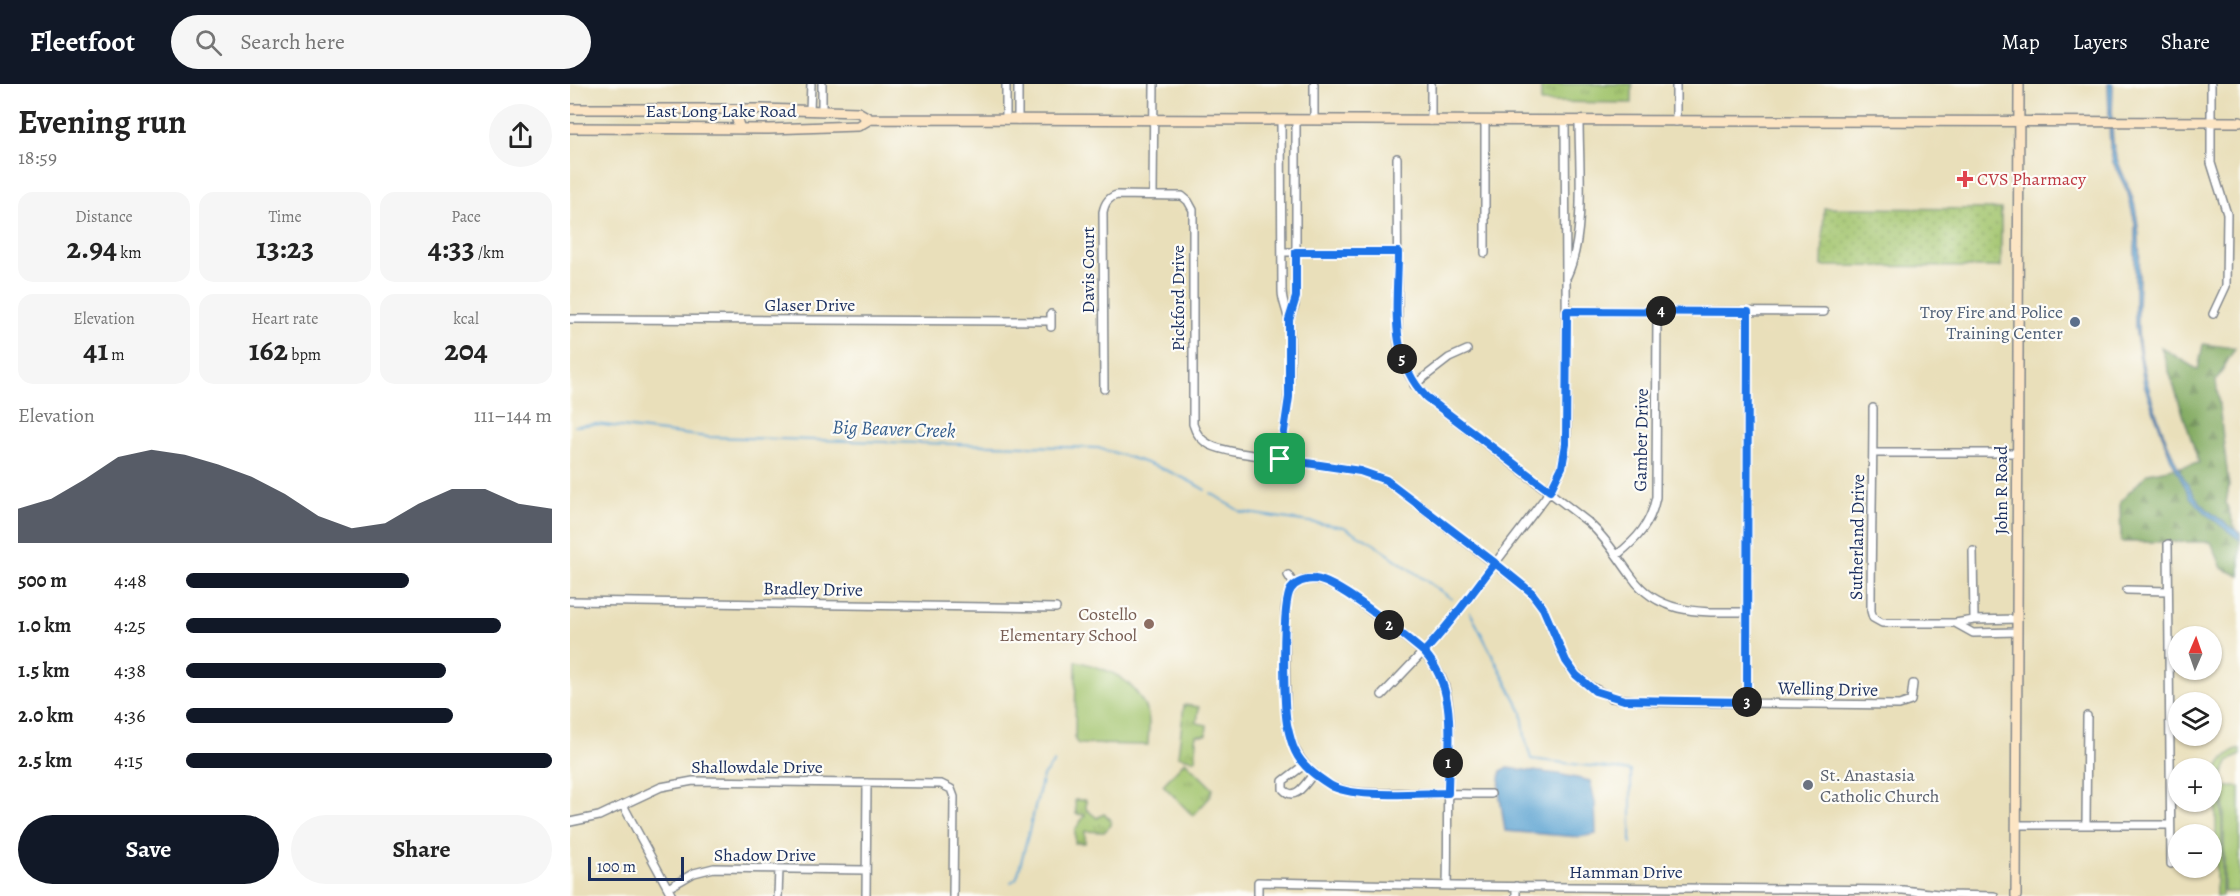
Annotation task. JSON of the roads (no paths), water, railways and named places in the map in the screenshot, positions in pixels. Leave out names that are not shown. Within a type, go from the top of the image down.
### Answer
[{"type":"main road","name":"John R Road","points":[[2016,896],[2019,84]]},
{"type":"main road","name":"East Long Lake Road","points":[[570,109],[839,111],[858,112],[870,119],[2240,122]]},
{"type":"main road","points":[[701,128],[708,118],[706,109]]},
{"type":"main road","points":[[740,129],[737,120],[744,109]]},
{"type":"main road","points":[[836,127],[841,121],[839,111]]},
{"type":"main road","name":"East Long Lake Road","points":[[570,128],[836,127],[858,126],[870,119]]},
{"type":"street","points":[[810,111],[811,84]]},
{"type":"street","points":[[822,84],[822,111]]},
{"type":"street","points":[[1006,84],[1006,120]]},
{"type":"street","points":[[1018,84],[1018,120]]},
{"type":"street","points":[[1153,194],[1154,84]]},
{"type":"street","points":[[1314,84],[1314,120]]},
{"type":"street","points":[[1431,84],[1431,121]]},
{"type":"street","points":[[1676,84],[1676,122]]},
{"type":"street","points":[[2211,84],[2212,170],[2225,201],[2227,214],[2226,286],[2213,314]]},
{"type":"street","points":[[1281,120],[1282,298],[1289,320]]},
{"type":"street","points":[[1280,459],[1289,397],[1289,320],[1296,297],[1296,120]]},
{"type":"street","points":[[1485,121],[1485,253]]},
{"type":"street","points":[[1382,695],[1444,630],[1550,491],[1562,467],[1566,444],[1568,276],[1565,260],[1565,121]]},
{"type":"street","points":[[1568,276],[1578,242],[1579,121]]},
{"type":"street","points":[[1397,158],[1399,349],[1403,364],[1414,385],[1426,397],[1550,491],[1594,528],[1642,589],[1664,604],[1688,611],[1747,612]]},
{"type":"street","name":"Davis Court","points":[[1104,389],[1104,208],[1107,201],[1118,195],[1153,194]]},
{"type":"street","name":"Pickford Drive","points":[[1153,194],[1182,196],[1193,210],[1193,424],[1196,434]]},
{"type":"street","points":[[1282,195],[1296,195]]},
{"type":"street","points":[[1565,195],[1579,195]]},
{"type":"street","points":[[1282,252],[1398,252]]},
{"type":"street","points":[[1567,311],[1824,312]]},
{"type":"street","name":"Gamber Drive","points":[[1617,555],[1634,541],[1647,525],[1656,497],[1657,311]]},
{"type":"street","points":[[1747,702],[1748,312]]},
{"type":"street","name":"Glaser Drive","points":[[570,319],[1051,321]]},
{"type":"street","points":[[1414,385],[1449,358],[1467,350]]},
{"type":"street","name":"Sutherland Drive","points":[[1874,408],[1872,615],[1876,621],[1882,623],[1955,623],[1974,620],[2017,620]]},
{"type":"street","name":"Welling Drive","points":[[1196,434],[1203,442],[1221,449],[1360,471],[1386,480],[1531,592],[1543,608],[1566,661],[1576,675],[1595,691],[1624,700],[1899,705],[1909,703],[1912,698],[1912,684]]},
{"type":"street","points":[[1873,453],[2017,453]]},
{"type":"street","points":[[2168,544],[2170,824]]},
{"type":"street","points":[[1973,551],[1974,620]]},
{"type":"street","points":[[1288,575],[1294,586]]},
{"type":"street","points":[[1447,885],[1448,793],[1449,725],[1447,692],[1439,671],[1424,652],[1348,594],[1327,582],[1307,580],[1294,586],[1286,597],[1285,610],[1287,723],[1296,752],[1304,765],[1332,787],[1348,791],[1448,793],[1491,795]]},
{"type":"street","points":[[2127,590],[2168,591]]},
{"type":"street","name":"Bradley Drive","points":[[570,601],[1056,608]]},
{"type":"street","name":"Sutherland Drive","points":[[1955,623],[1972,633],[2017,632]]},
{"type":"street","points":[[2086,825],[2087,716]]},
{"type":"street","points":[[1304,765],[1283,781],[1283,789],[1286,793],[1291,795],[1298,792],[1314,773]]},
{"type":"street","name":"Shallowdale Drive","points":[[570,822],[599,816],[661,787],[693,781],[937,784],[951,789],[954,801],[953,896]]},
{"type":"street","points":[[866,896],[867,783]]},
{"type":"street","points":[[623,806],[672,896]]},
{"type":"street","points":[[2016,825],[2168,825]]},
{"type":"street","name":"Shadow Drive","points":[[668,888],[694,873],[709,869],[866,870]]},
{"type":"street","points":[[778,896],[779,869]]},
{"type":"street","name":"Hamman Drive","points":[[1258,896],[1258,882],[1903,890],[1947,895],[1994,896]]},
{"type":"street","points":[[1516,886],[1516,896]]},
{"type":"water","points":[[2108,84],[2113,84],[2114,148],[2132,195],[2138,226],[2138,330],[2150,392],[2166,439],[2185,480],[2204,506],[2237,531],[2240,540],[2209,516],[2191,498],[2171,459],[2144,384],[2135,327],[2135,224],[2128,193],[2113,162],[2110,148]]},
{"type":"water","points":[[1507,768],[1558,774],[1590,781],[1595,802],[1596,834],[1579,837],[1505,831],[1499,790],[1501,771]]},
{"type":"waterway","name":"Big Beaver Creek","points":[[575,426],[595,424],[708,437],[1098,448],[1166,470],[1205,490]]},
{"type":"waterway","name":"Big Beaver Creek","points":[[1211,493],[1241,512],[1344,527],[1374,544],[1452,599]]},
{"type":"waterway","name":"Big Beaver Creek","points":[[1470,612],[1522,712],[1531,759],[1631,771],[1631,844]]},
{"type":"waterway","points":[[1011,882],[1018,874],[1043,776],[1054,762]]},
{"type":"place","name":"CVS Pharmacy","points":[[1965,179]]},
{"type":"place","name":"Troy Fire and Police Training Center","points":[[2075,322]]},
{"type":"place","name":"Costello Elementary School","points":[[1149,624]]},
{"type":"place","name":"St. Anastasia Catholic Church","points":[[1808,785]]}]
